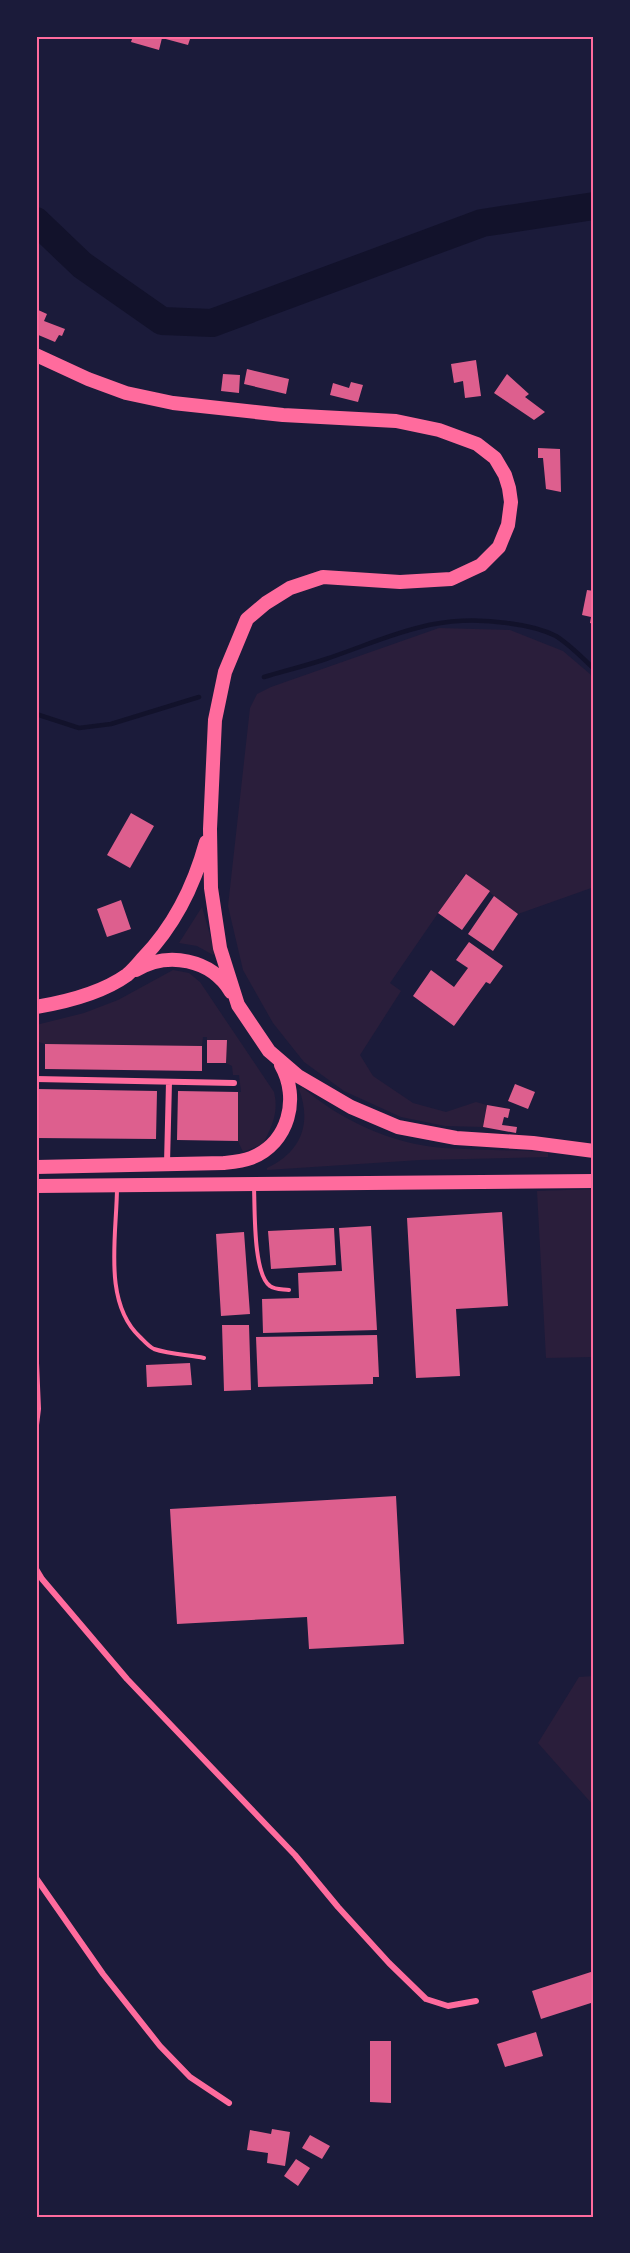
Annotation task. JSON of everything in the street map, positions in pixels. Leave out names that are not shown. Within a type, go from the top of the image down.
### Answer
[{"type":"highway","points":[[36,356],[126,393],[173,403],[283,415],[396,421],[439,430],[477,444],[495,459],[505,475],[511,502],[508,525],[499,547],[481,565],[451,579],[400,582],[323,578],[290,588],[266,603],[247,619],[225,672],[215,720],[210,829],[211,888],[218,936],[238,1005]]},
{"type":"highway","points":[[127,975],[157,944],[180,909],[198,870],[210,829]]},
{"type":"highway","points":[[36,1006],[82,995],[127,975],[146,963],[168,959],[190,961],[211,970],[227,985],[269,1051],[282,1066],[289,1081],[291,1101],[284,1128],[277,1140],[266,1150],[250,1159],[224,1163],[36,1167]]},
{"type":"highway","points":[[269,1051],[298,1076],[351,1107],[398,1127],[456,1138],[593,1149]]},
{"type":"highway","points":[[36,1186],[594,1181]]},
{"type":"street","points":[[36,1079],[234,1083]]},
{"type":"street","points":[[167,1164],[169,1082]]},
{"type":"street","points":[[36,1363],[38,1409],[36,1425]]},
{"type":"street","points":[[36,1569],[42,1579],[128,1679],[295,1855],[389,1964],[426,1999],[448,2006],[476,2001]]},
{"type":"street","points":[[36,1878],[103,1974],[160,2046],[190,2077],[229,2103]]},
{"type":"lane","points":[[254,1184],[259,1262],[265,1280],[274,1288],[289,1290]]},
{"type":"lane","points":[[117,1185],[115,1274],[120,1308],[129,1327],[152,1349],[204,1358]]},
{"type":"shaded area","points":[[439,628],[510,630],[563,651],[590,674],[594,683],[594,887],[518,914],[465,874],[390,983],[401,991],[360,1055],[373,1076],[413,1103],[446,1112],[476,1102],[487,1105],[483,1127],[445,1126],[401,1117],[344,1091],[304,1062],[273,1023],[243,970],[228,906],[250,708],[257,694],[271,687]]},
{"type":"shaded area","points":[[202,907],[215,952],[213,955],[197,946],[179,943]]},
{"type":"shaded area","points":[[173,970],[189,973],[200,982],[274,1092],[275,1112],[263,1144],[243,1152],[238,1141],[238,1092],[241,1092],[239,1075],[233,1075],[232,1066],[226,1063],[226,1040],[207,1040],[207,1037],[203,1037],[202,1046],[45,1044],[36,1041],[36,1025],[84,1013],[118,1000]]},
{"type":"shaded area","points":[[302,1087],[350,1120],[386,1136],[424,1146],[548,1152],[548,1157],[420,1160],[267,1170],[288,1154],[301,1136],[304,1114],[299,1089]]},
{"type":"shaded area","points":[[594,1189],[594,1364],[592,1357],[546,1358],[537,1191]]},
{"type":"shaded area","points":[[594,1676],[594,1809],[593,1805],[538,1743],[579,1677]]},
{"type":"building","points":[[133,36],[191,36],[188,45],[162,38],[159,50],[131,42]]},
{"type":"building","points":[[36,309],[47,314],[44,321],[65,329],[62,336],[59,335],[55,342],[36,334]]},
{"type":"building","points":[[476,360],[481,396],[465,398],[463,381],[454,383],[451,364]]},
{"type":"building","points":[[247,369],[289,379],[286,394],[244,384]]},
{"type":"building","points":[[223,374],[240,375],[239,393],[221,391]]},
{"type":"building","points":[[507,374],[529,394],[525,397],[545,412],[534,420],[494,393]]},
{"type":"building","points":[[351,382],[363,385],[358,402],[330,395],[333,383],[349,388]]},
{"type":"building","points":[[538,448],[560,449],[561,492],[546,489],[543,458],[538,458]]},
{"type":"building","points":[[587,590],[594,591],[594,624],[590,623],[591,617],[582,615]]},
{"type":"building","points":[[131,813],[154,826],[130,868],[107,855]]},
{"type":"building","points":[[466,874],[490,891],[462,930],[438,913]]},
{"type":"building","points":[[494,896],[518,914],[493,951],[468,934]]},
{"type":"building","points":[[121,900],[131,929],[107,937],[97,909]]},
{"type":"building","points":[[469,942],[503,966],[490,984],[486,982],[454,1026],[413,996],[431,970],[454,987],[468,968],[456,960]]},
{"type":"building","points":[[207,1040],[227,1040],[226,1063],[207,1063]]},
{"type":"building","points":[[45,1044],[202,1046],[202,1071],[45,1069]]},
{"type":"building","points":[[515,1084],[535,1092],[528,1109],[508,1101]]},
{"type":"building","points":[[36,1089],[157,1091],[156,1139],[36,1138]]},
{"type":"building","points":[[178,1091],[238,1092],[238,1141],[177,1140]]},
{"type":"building","points":[[487,1105],[510,1109],[508,1118],[504,1117],[502,1125],[517,1127],[516,1133],[483,1127]]},
{"type":"building","points":[[502,1212],[508,1306],[456,1309],[460,1376],[416,1378],[407,1218]]},
{"type":"building","points":[[371,1226],[377,1330],[263,1333],[262,1299],[299,1298],[298,1273],[342,1271],[339,1228]]},
{"type":"building","points":[[334,1228],[336,1265],[271,1269],[268,1231]]},
{"type":"building","points":[[244,1232],[250,1314],[221,1316],[216,1234]]},
{"type":"building","points":[[222,1325],[249,1325],[251,1390],[224,1391]]},
{"type":"building","points":[[377,1335],[379,1377],[373,1377],[373,1384],[258,1387],[256,1337]]},
{"type":"building","points":[[190,1363],[192,1385],[147,1387],[146,1365]]},
{"type":"building","points":[[396,1496],[404,1644],[309,1649],[307,1617],[177,1624],[170,1509]]},
{"type":"building","points":[[594,1971],[594,2002],[541,2019],[532,1991]]},
{"type":"building","points":[[536,2032],[543,2056],[505,2067],[497,2044]]},
{"type":"building","points":[[370,2041],[391,2041],[391,2103],[370,2102]]},
{"type":"building","points":[[272,2129],[290,2132],[285,2166],[267,2163],[268,2153],[247,2150],[250,2130],[271,2134]]},
{"type":"building","points":[[310,2135],[330,2146],[322,2159],[302,2148]]},
{"type":"building","points":[[296,2159],[310,2168],[298,2186],[284,2176]]},
{"type":"waterway","points":[[36,221],[82,265],[162,321],[212,323],[482,223],[594,206]]},
{"type":"waterway","points":[[264,677],[414,629],[457,621],[481,620],[545,631],[566,643],[594,669]]},
{"type":"waterway","points":[[36,714],[79,728],[111,724],[199,697]]}]
